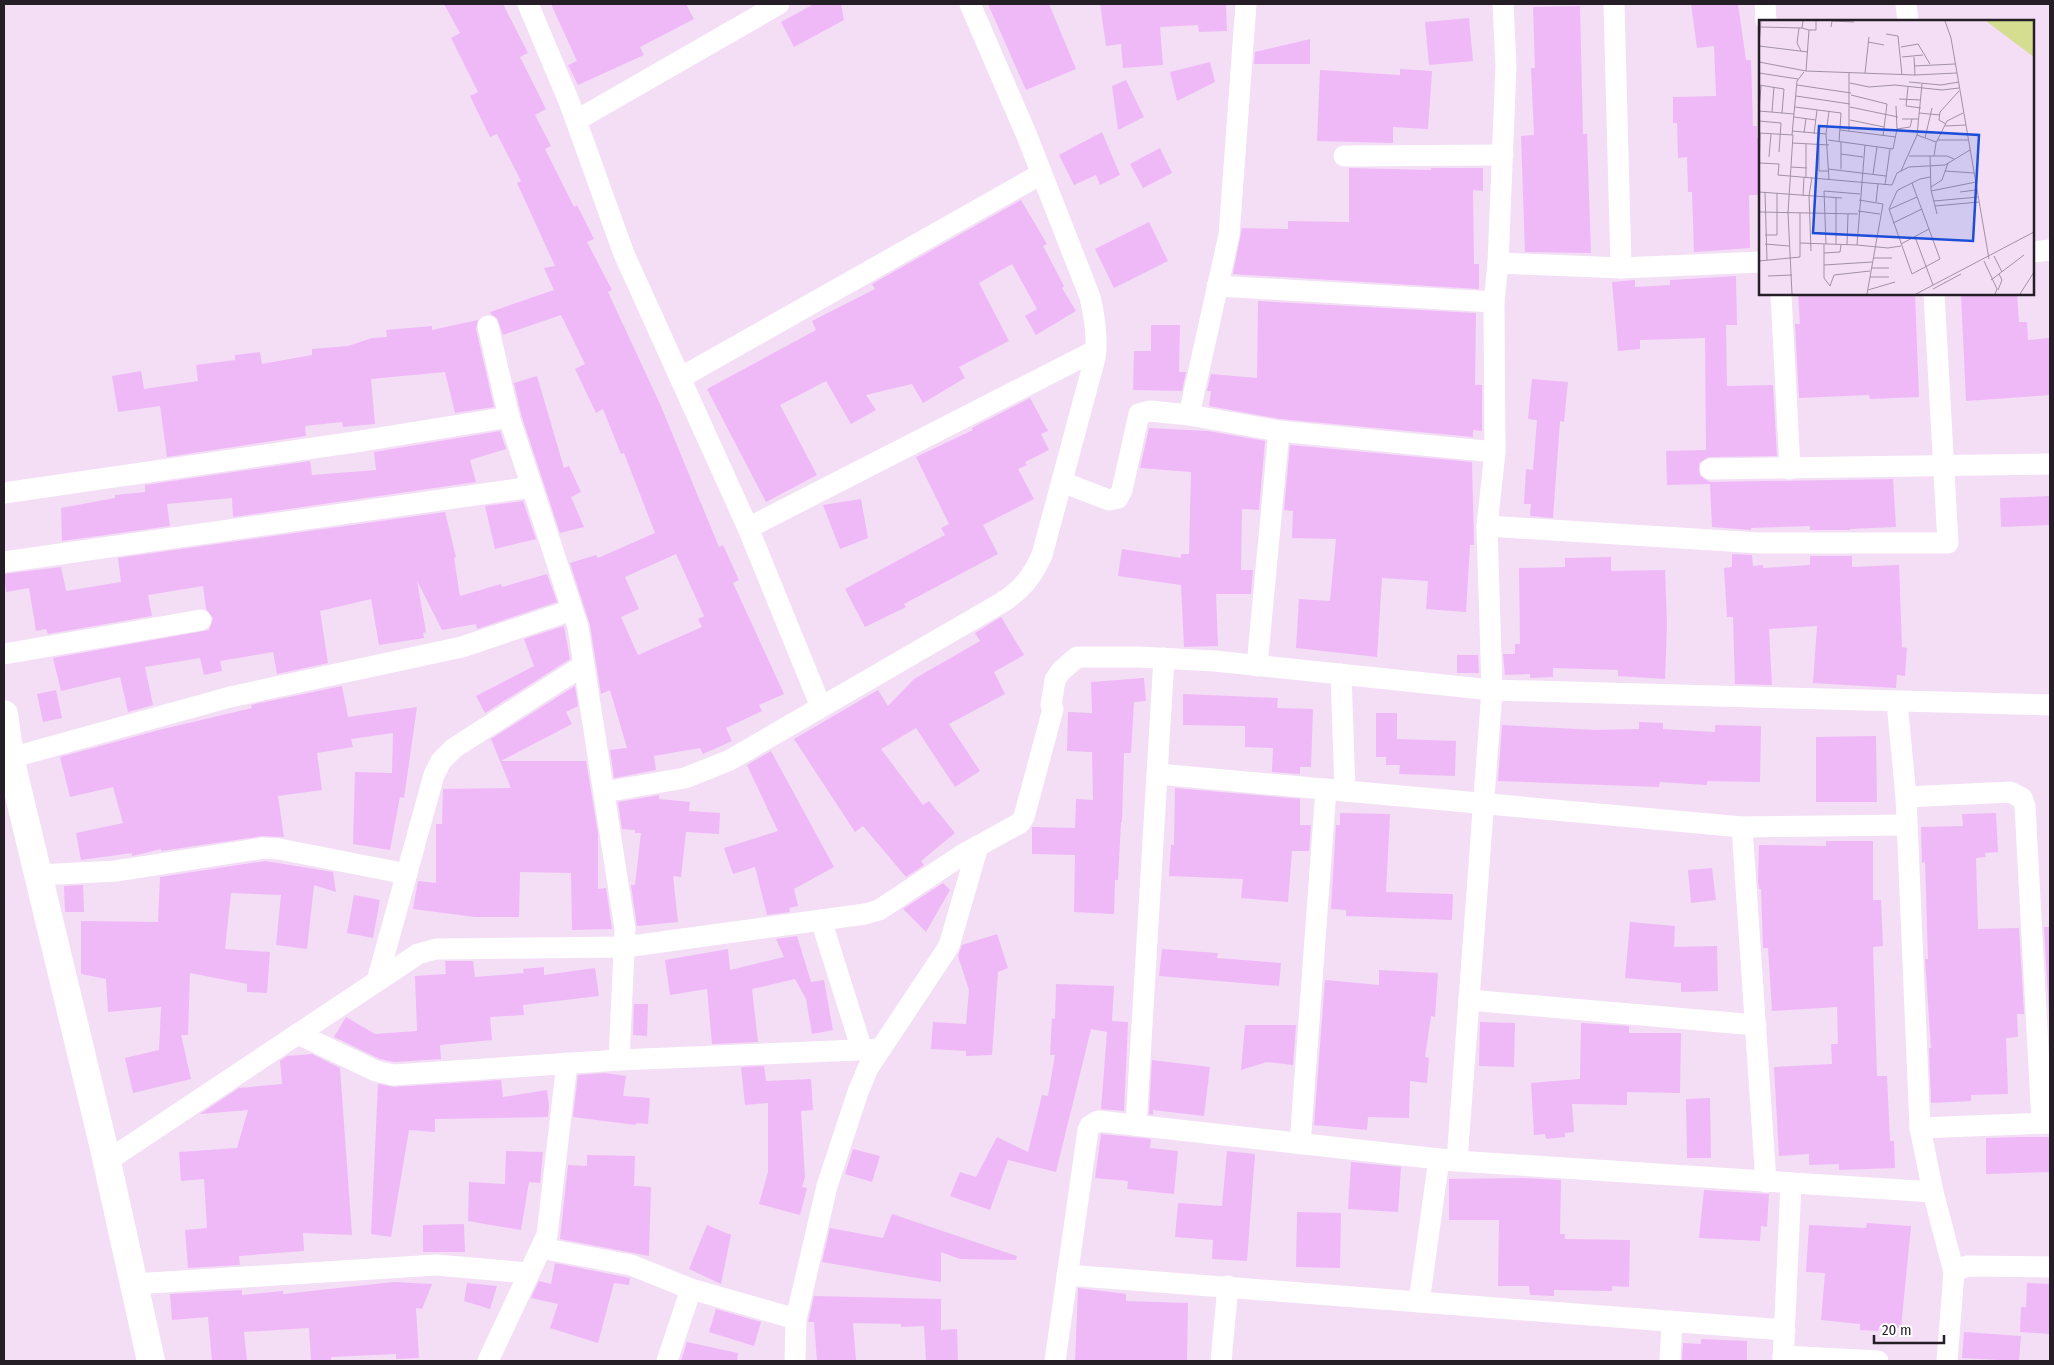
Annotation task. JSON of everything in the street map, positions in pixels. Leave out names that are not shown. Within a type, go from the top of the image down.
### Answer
[{"type":"street","points":[[528,4],[576,120],[619,242],[748,528],[821,707]]},
{"type":"street","points":[[576,120],[752,10],[779,4]]},
{"type":"street","points":[[604,792],[684,778],[704,772],[730,760],[1019,592],[1033,576],[1068,484],[1096,350],[1095,318],[1090,297],[1042,174],[970,4]]},
{"type":"street","points":[[1189,415],[1229,235],[1246,4]]},
{"type":"street","points":[[1419,1302],[1448,1160],[1469,1000],[1492,690],[1487,526],[1495,452],[1494,302],[1498,263],[1506,66],[1502,4]]},
{"type":"street","points":[[1614,4],[1621,268]]},
{"type":"street","points":[[1765,4],[1766,20]]},
{"type":"street","points":[[1906,4],[1908,20]]},
{"type":"street","points":[[1344,156],[1503,155]]},
{"type":"street","points":[[680,378],[1042,174]]},
{"type":"street","points":[[2034,252],[2050,250]]},
{"type":"street","points":[[1498,263],[1621,268],[1759,262]]},
{"type":"street","points":[[1217,286],[1494,302]]},
{"type":"street","points":[[1781,295],[1790,469]]},
{"type":"street","points":[[1487,526],[1760,543],[1948,543],[1934,295]]},
{"type":"street","points":[[488,326],[509,417],[578,627],[625,929],[619,1060]]},
{"type":"street","points":[[748,528],[1096,350]]},
{"type":"street","points":[[1068,484],[1109,500],[1118,498],[1122,490],[1140,414],[1150,411],[1189,415],[1279,431],[1495,452]]},
{"type":"street","points":[[4,492],[347,443],[509,417]]},
{"type":"street","points":[[1257,666],[1279,431]]},
{"type":"street","points":[[1710,469],[1790,469],[1944,464],[2050,464]]},
{"type":"street","points":[[4,562],[532,487]]},
{"type":"street","points":[[10,758],[230,697],[462,647],[572,610]]},
{"type":"street","points":[[4,654],[201,620]]},
{"type":"street","points":[[107,1161],[418,954],[427,951],[625,947],[866,914],[879,910],[985,842],[1020,823],[1024,817],[1053,709],[1051,705],[1055,680],[1060,671],[1077,657],[1164,658],[1492,690],[2050,705]]},
{"type":"street","points":[[1136,1126],[1164,658]]},
{"type":"street","points":[[377,981],[434,775],[442,761],[454,748],[584,665]]},
{"type":"street","points":[[1300,1144],[1336,790],[1341,674]]},
{"type":"street","points":[[1897,702],[1906,796],[1920,1128],[1933,1192],[1954,1272],[1947,1361]]},
{"type":"street","points":[[4,714],[10,758],[107,1161],[151,1361]]},
{"type":"street","points":[[1158,774],[1742,827],[1906,825]]},
{"type":"street","points":[[1906,796],[2010,792],[2022,798],[2025,806],[2046,1123],[1920,1128]]},
{"type":"street","points":[[1742,827],[1766,1182]]},
{"type":"street","points":[[795,1361],[796,1319],[830,1176],[872,1049],[949,946],[985,842]]},
{"type":"street","points":[[38,875],[116,871],[264,848],[279,848],[408,874]]},
{"type":"street","points":[[821,920],[872,1049]]},
{"type":"street","points":[[1469,1000],[1756,1025]]},
{"type":"street","points":[[298,1034],[386,1074],[619,1060],[872,1049]]},
{"type":"street","points":[[488,1361],[541,1248],[548,1225],[568,1063]]},
{"type":"street","points":[[1055,1361],[1090,1126],[1098,1121],[1448,1160],[1933,1192]]},
{"type":"street","points":[[1791,1183],[1783,1358],[1878,1361]]},
{"type":"street","points":[[541,1248],[630,1265],[691,1289],[796,1319]]},
{"type":"street","points":[[134,1284],[436,1265],[529,1273]]},
{"type":"street","points":[[1954,1272],[1967,1266],[2050,1268]]},
{"type":"street","points":[[1067,1275],[1785,1330]]},
{"type":"street","points":[[1222,1361],[1228,1286]]},
{"type":"street","points":[[667,1361],[691,1289]]},
{"type":"street","points":[[1670,1361],[1672,1322]]},
{"type":"building","points":[[444,4],[503,4],[528,53],[520,57],[546,109],[535,115],[551,146],[545,149],[574,207],[577,205],[594,239],[587,242],[612,290],[608,292],[660,404],[719,547],[723,545],[739,580],[733,583],[784,694],[759,705],[762,711],[726,728],[732,741],[703,754],[700,748],[654,756],[656,770],[614,778],[610,750],[627,748],[610,690],[601,694],[590,625],[570,563],[596,555],[598,558],[655,533],[624,453],[621,454],[603,409],[596,413],[575,369],[585,364],[561,315],[503,335],[497,318],[490,312],[554,290],[544,268],[555,266],[517,183],[521,181],[497,134],[490,137],[470,96],[478,92],[451,38],[460,33]],"holes":[[[676,554],[704,616],[698,619],[702,627],[638,655],[621,617],[639,609],[625,577]]]},
{"type":"building","points":[[551,4],[686,4],[694,19],[640,47],[644,55],[578,85],[568,65],[577,61]]},
{"type":"building","points":[[814,4],[841,4],[844,20],[794,47],[781,22]]},
{"type":"building","points":[[988,4],[1049,4],[1076,69],[1026,90]]},
{"type":"building","points":[[1100,4],[1226,4],[1227,31],[1199,32],[1198,25],[1160,27],[1163,65],[1123,68],[1121,44],[1106,46]]},
{"type":"building","points":[[1691,4],[1738,4],[1746,60],[1751,60],[1753,126],[1757,126],[1757,138],[1759,137],[1759,195],[1749,195],[1750,248],[1694,252],[1692,192],[1688,192],[1687,157],[1678,158],[1677,123],[1673,123],[1673,97],[1716,96],[1714,46],[1697,48]]},
{"type":"building","points":[[1580,6],[1583,134],[1587,134],[1591,253],[1525,252],[1521,136],[1534,135],[1531,68],[1535,68],[1533,7]]},
{"type":"building","points":[[1469,18],[1473,61],[1429,65],[1425,22]]},
{"type":"building","points":[[1310,39],[1310,64],[1254,64],[1255,52]]},
{"type":"building","points":[[1210,62],[1215,82],[1177,101],[1170,72]]},
{"type":"building","points":[[1400,69],[1432,71],[1428,129],[1393,127],[1393,143],[1317,141],[1320,70],[1400,75]]},
{"type":"building","points":[[1126,80],[1144,117],[1118,130],[1112,86]]},
{"type":"building","points":[[1102,132],[1120,175],[1100,185],[1096,175],[1074,185],[1059,155]]},
{"type":"building","points":[[1160,148],[1172,173],[1143,188],[1130,164]]},
{"type":"building","points":[[1349,168],[1431,170],[1431,168],[1483,168],[1483,191],[1473,190],[1474,264],[1479,264],[1479,289],[1233,274],[1242,228],[1288,229],[1288,221],[1349,222]]},
{"type":"building","points":[[1021,200],[1047,244],[1043,246],[1064,286],[1062,288],[1076,311],[1036,335],[1025,316],[1037,309],[1012,264],[979,283],[1009,341],[959,367],[965,378],[923,403],[912,384],[866,395],[876,410],[851,424],[826,381],[780,405],[817,475],[766,502],[707,389],[816,330],[812,321],[875,289],[872,284]]},
{"type":"building","points":[[1149,222],[1168,261],[1114,288],[1095,249]]},
{"type":"building","points":[[1736,276],[1737,325],[1726,325],[1727,386],[1773,385],[1777,456],[1709,457],[1699,463],[1700,476],[1710,482],[1893,479],[1896,527],[1810,530],[1810,526],[1751,528],[1751,530],[1712,527],[1710,484],[1667,485],[1666,451],[1706,450],[1705,338],[1640,340],[1640,349],[1618,351],[1612,282],[1635,280],[1635,287],[1670,285],[1670,280]]},
{"type":"building","points":[[1798,295],[1915,295],[1919,397],[1870,399],[1869,395],[1799,398],[1795,324],[1800,324]]},
{"type":"building","points":[[1961,295],[2017,295],[2019,322],[2027,322],[2028,340],[2050,338],[2050,395],[1966,401]]},
{"type":"building","points":[[1258,301],[1476,313],[1475,385],[1482,385],[1482,431],[1473,430],[1473,437],[1281,419],[1209,406],[1211,391],[1207,391],[1211,374],[1257,378]]},
{"type":"building","points":[[478,320],[476,329],[494,407],[455,413],[445,372],[371,379],[375,424],[343,427],[342,422],[305,426],[306,436],[167,457],[160,406],[118,412],[112,376],[141,371],[144,389],[198,381],[196,365],[235,360],[235,355],[260,352],[262,364],[312,355],[312,349],[348,346],[372,338],[387,337],[386,330],[432,326],[432,330]]},
{"type":"building","points":[[1151,325],[1180,325],[1179,372],[1186,372],[1182,391],[1133,390],[1134,351],[1151,351]]},
{"type":"building","points":[[537,376],[564,468],[569,466],[581,492],[571,497],[584,527],[560,533],[521,414],[514,383]]},
{"type":"building","points":[[1532,379],[1568,382],[1564,422],[1560,421],[1553,518],[1530,516],[1531,504],[1524,504],[1526,469],[1533,470],[1537,420],[1528,419]]},
{"type":"building","points":[[1030,398],[1048,431],[1041,434],[1049,450],[1025,462],[1027,465],[1018,469],[1034,499],[983,525],[998,554],[904,604],[906,607],[865,627],[845,589],[945,535],[941,528],[949,524],[916,457],[973,430],[972,428]]},
{"type":"building","points":[[1149,428],[1208,431],[1265,441],[1259,510],[1242,509],[1241,570],[1253,570],[1251,594],[1216,594],[1218,646],[1184,647],[1181,585],[1118,576],[1122,549],[1181,558],[1181,554],[1189,554],[1191,472],[1140,468]]},
{"type":"building","points":[[500,431],[506,449],[470,460],[476,482],[233,517],[232,498],[167,504],[170,526],[62,541],[61,508],[115,498],[115,495],[145,492],[145,485],[310,461],[312,475],[376,470],[374,452]]},
{"type":"building","points":[[1290,445],[1472,462],[1474,545],[1470,545],[1466,612],[1426,609],[1428,581],[1382,578],[1377,657],[1296,648],[1299,599],[1330,601],[1336,539],[1292,538],[1293,511],[1284,510]]},
{"type":"building","points":[[2050,496],[2050,525],[2001,527],[2000,498]]},
{"type":"building","points":[[861,499],[868,538],[840,549],[823,505]]},
{"type":"building","points":[[523,501],[536,539],[495,549],[485,506]]},
{"type":"building","points":[[445,512],[456,557],[454,558],[460,596],[501,584],[502,587],[547,574],[557,602],[477,629],[476,624],[442,630],[417,581],[426,632],[423,633],[424,638],[379,645],[371,599],[320,611],[328,663],[277,674],[273,652],[220,661],[222,671],[204,675],[200,658],[145,667],[153,705],[128,712],[120,677],[61,691],[53,658],[209,630],[213,618],[206,609],[203,586],[148,595],[152,616],[48,634],[46,629],[36,631],[29,588],[6,592],[4,574],[61,567],[66,591],[121,582],[118,558]]},
{"type":"building","points":[[1732,554],[1752,555],[1753,566],[1763,565],[1763,568],[1810,565],[1810,556],[1852,556],[1852,567],[1899,565],[1902,647],[1907,648],[1905,676],[1897,675],[1896,688],[1813,683],[1817,626],[1769,629],[1772,685],[1735,684],[1733,617],[1727,617],[1724,568],[1732,567]]},
{"type":"building","points":[[1611,557],[1611,571],[1665,570],[1667,624],[1665,679],[1618,676],[1618,670],[1553,668],[1553,677],[1530,678],[1530,674],[1505,675],[1503,654],[1515,654],[1515,644],[1520,644],[1519,568],[1565,567],[1565,558]]},
{"type":"building","points":[[1001,617],[1024,655],[994,672],[1005,694],[949,724],[980,771],[955,787],[916,728],[881,749],[923,805],[929,801],[955,833],[921,861],[924,865],[906,877],[863,826],[855,832],[794,739],[878,690],[888,706],[914,679],[980,641],[975,633]]},
{"type":"building","points":[[564,626],[570,659],[485,713],[476,696],[534,666],[524,639]]},
{"type":"building","points":[[1457,655],[1478,655],[1479,673],[1457,673]]},
{"type":"building","points":[[1144,678],[1146,701],[1134,702],[1131,753],[1124,753],[1122,822],[1118,880],[1115,880],[1114,914],[1074,912],[1075,855],[1032,854],[1032,827],[1075,828],[1076,799],[1093,800],[1092,752],[1067,751],[1068,712],[1092,713],[1091,682]]},
{"type":"building","points":[[342,686],[348,717],[417,707],[404,798],[400,797],[390,850],[353,844],[355,772],[392,773],[393,733],[351,739],[353,747],[317,753],[322,790],[278,796],[284,837],[262,836],[161,851],[161,849],[132,856],[132,853],[81,860],[76,833],[123,823],[113,787],[70,797],[60,757],[159,730],[252,708],[251,705]]},
{"type":"building","points":[[575,686],[578,706],[566,712],[572,724],[501,761],[586,761],[598,834],[598,889],[606,888],[612,929],[572,930],[571,873],[520,872],[519,917],[475,917],[413,909],[418,881],[436,883],[436,824],[442,824],[443,789],[511,788],[491,739]]},
{"type":"building","points":[[56,690],[62,718],[43,722],[37,694]]},
{"type":"building","points":[[1183,694],[1278,698],[1277,708],[1313,709],[1311,767],[1300,767],[1300,774],[1272,772],[1273,748],[1245,747],[1245,726],[1183,725]]},
{"type":"building","points":[[1376,713],[1397,713],[1397,739],[1456,741],[1455,776],[1399,774],[1400,765],[1386,765],[1386,757],[1376,757]]},
{"type":"building","points":[[1639,722],[1663,723],[1663,729],[1715,732],[1715,725],[1761,726],[1760,782],[1707,781],[1707,785],[1660,782],[1659,787],[1498,781],[1502,725],[1595,730],[1639,729]]},
{"type":"building","points":[[1876,736],[1877,802],[1816,802],[1816,737]]},
{"type":"building","points":[[771,751],[834,867],[794,889],[798,906],[789,908],[790,912],[767,915],[755,867],[733,874],[724,848],[778,831],[747,765]]},
{"type":"building","points":[[1175,788],[1300,799],[1300,825],[1311,825],[1309,851],[1292,851],[1288,902],[1241,898],[1243,879],[1169,876],[1171,845],[1174,845]]},
{"type":"building","points":[[659,795],[659,799],[690,802],[689,811],[720,813],[719,834],[686,832],[681,877],[673,876],[678,922],[637,926],[631,885],[635,885],[641,833],[635,833],[635,830],[622,829],[618,802]]},
{"type":"building","points":[[1340,813],[1390,814],[1386,892],[1453,894],[1452,920],[1346,916],[1346,910],[1331,909],[1336,825],[1340,825]]},
{"type":"building","points":[[1996,813],[1998,852],[1985,853],[1986,857],[1976,858],[1978,929],[2019,928],[2024,1014],[2017,1014],[2018,1037],[2006,1038],[2008,1094],[1971,1095],[1971,1101],[1931,1103],[1929,1048],[1931,1048],[1925,959],[1928,959],[1925,862],[1922,863],[1921,827],[1963,826],[1962,814]]},
{"type":"building","points":[[1826,841],[1873,841],[1873,900],[1881,900],[1883,946],[1873,947],[1877,1076],[1887,1076],[1890,1141],[1894,1141],[1895,1168],[1839,1170],[1839,1164],[1809,1165],[1809,1154],[1779,1156],[1774,1067],[1832,1064],[1831,1044],[1838,1044],[1837,1007],[1772,1011],[1768,948],[1763,948],[1761,889],[1759,889],[1758,882],[1759,845],[1826,846]]},
{"type":"building","points":[[265,861],[333,872],[336,892],[314,885],[307,949],[276,945],[281,895],[231,893],[225,949],[270,952],[267,993],[247,992],[247,984],[190,973],[188,1035],[181,1035],[191,1079],[133,1093],[125,1058],[159,1050],[161,1007],[108,1012],[106,979],[81,974],[81,921],[158,922],[160,877]]},
{"type":"building","points":[[1712,868],[1716,900],[1691,903],[1688,870]]},
{"type":"building","points":[[943,883],[950,890],[926,932],[903,909]]},
{"type":"building","points":[[83,885],[84,912],[65,912],[64,886]]},
{"type":"building","points":[[354,895],[380,900],[373,938],[347,933]]},
{"type":"building","points":[[1630,922],[1675,926],[1674,947],[1717,946],[1718,991],[1681,992],[1681,983],[1625,978]]},
{"type":"building","points":[[2044,927],[2050,927],[2050,1013],[2049,1013]]},
{"type":"building","points":[[997,934],[1008,968],[998,972],[992,1055],[966,1056],[966,1051],[931,1049],[933,1022],[966,1024],[969,990],[958,956],[962,945]]},
{"type":"building","points":[[797,936],[811,982],[824,980],[833,1030],[812,1034],[806,999],[795,979],[752,989],[758,1042],[712,1044],[707,989],[670,995],[665,960],[728,949],[730,970],[784,957],[776,939]]},
{"type":"building","points":[[1162,949],[1218,953],[1217,958],[1281,963],[1279,986],[1159,976]]},
{"type":"building","points":[[445,961],[473,961],[475,977],[524,973],[523,969],[544,967],[544,975],[595,968],[599,996],[523,1005],[524,1015],[490,1017],[492,1040],[440,1045],[441,1059],[394,1062],[380,1059],[334,1037],[346,1017],[375,1034],[417,1031],[415,976],[446,974]]},
{"type":"building","points":[[1379,970],[1438,973],[1435,1017],[1431,1016],[1425,1057],[1429,1058],[1427,1083],[1410,1081],[1409,1118],[1368,1117],[1367,1130],[1314,1125],[1325,980],[1379,985]]},
{"type":"building","points":[[1056,984],[1114,986],[1112,1021],[1128,1022],[1124,1111],[1101,1109],[1107,1032],[1091,1029],[1056,1172],[1008,1160],[990,1210],[950,1196],[960,1172],[976,1177],[997,1137],[1028,1152],[1042,1095],[1048,1096],[1055,1055],[1050,1055],[1052,1018],[1055,1019]]},
{"type":"building","points":[[634,1004],[648,1004],[647,1036],[633,1035]]},
{"type":"building","points":[[1480,1022],[1515,1023],[1514,1067],[1479,1066]]},
{"type":"building","points":[[1581,1023],[1629,1026],[1629,1033],[1681,1033],[1680,1093],[1627,1092],[1627,1105],[1572,1104],[1574,1132],[1565,1133],[1565,1137],[1546,1139],[1545,1134],[1534,1135],[1531,1083],[1580,1079]]},
{"type":"building","points":[[1245,1025],[1296,1025],[1293,1065],[1267,1062],[1241,1070]]},
{"type":"building","points":[[312,1054],[340,1068],[352,1235],[303,1233],[304,1251],[239,1256],[240,1265],[188,1268],[185,1230],[207,1228],[204,1179],[181,1181],[179,1152],[237,1148],[248,1110],[200,1114],[239,1088],[282,1084],[280,1061],[287,1056]]},
{"type":"building","points":[[1152,1060],[1210,1067],[1204,1116],[1153,1110],[1153,1115],[1149,1114]]},
{"type":"building","points":[[764,1066],[766,1081],[811,1079],[813,1110],[801,1111],[805,1177],[802,1187],[807,1188],[800,1215],[759,1204],[768,1172],[768,1103],[745,1105],[741,1067]]},
{"type":"building","points":[[605,1073],[626,1076],[623,1096],[650,1098],[648,1124],[636,1123],[636,1125],[573,1117],[578,1075]]},
{"type":"building","points":[[501,1080],[503,1097],[547,1090],[548,1117],[435,1119],[435,1132],[409,1130],[391,1237],[371,1234],[378,1084],[394,1087]]},
{"type":"building","points":[[1710,1098],[1711,1158],[1687,1158],[1686,1099]]},
{"type":"building","points":[[1101,1134],[1151,1139],[1150,1148],[1178,1151],[1174,1194],[1127,1189],[1128,1181],[1095,1178]]},
{"type":"building","points":[[2050,1137],[2050,1172],[1986,1174],[1986,1138]]},
{"type":"building","points":[[853,1149],[880,1156],[872,1182],[845,1174]]},
{"type":"building","points":[[506,1151],[543,1152],[540,1183],[529,1182],[521,1230],[468,1221],[469,1182],[505,1184]]},
{"type":"building","points":[[1227,1151],[1255,1154],[1247,1261],[1212,1259],[1213,1240],[1175,1237],[1178,1203],[1222,1206]]},
{"type":"building","points":[[587,1155],[635,1156],[634,1186],[651,1187],[649,1256],[560,1239],[568,1165],[587,1166]]},
{"type":"building","points":[[1351,1162],[1401,1167],[1398,1212],[1348,1209]]},
{"type":"building","points":[[1523,1178],[1561,1180],[1560,1234],[1565,1234],[1565,1239],[1630,1240],[1629,1287],[1612,1286],[1612,1291],[1554,1290],[1554,1296],[1530,1295],[1529,1286],[1498,1286],[1499,1220],[1449,1220],[1449,1179]]},
{"type":"building","points":[[1704,1190],[1769,1194],[1767,1227],[1761,1226],[1760,1241],[1699,1238]]},
{"type":"building","points":[[1297,1212],[1341,1213],[1340,1268],[1296,1267]]},
{"type":"building","points":[[892,1214],[1017,1256],[1016,1260],[960,1259],[941,1252],[941,1282],[822,1262],[830,1228],[883,1238]]},
{"type":"building","points":[[1867,1223],[1911,1226],[1901,1328],[1879,1327],[1878,1331],[1860,1330],[1860,1324],[1821,1320],[1825,1273],[1806,1272],[1809,1225],[1866,1228]]},
{"type":"building","points":[[464,1224],[465,1252],[423,1252],[423,1225]]},
{"type":"building","points":[[707,1225],[731,1235],[721,1284],[689,1269]]},
{"type":"building","points":[[555,1263],[630,1278],[629,1285],[614,1283],[598,1343],[550,1328],[558,1304],[531,1298],[539,1281],[551,1284]]},
{"type":"building","points":[[394,1282],[432,1284],[422,1309],[416,1308],[419,1358],[396,1359],[396,1354],[331,1357],[331,1361],[311,1361],[309,1328],[244,1332],[247,1361],[212,1361],[208,1317],[172,1320],[170,1294],[242,1290],[242,1295],[283,1291],[283,1294]]},
{"type":"building","points":[[467,1283],[497,1286],[490,1309],[464,1301]]},
{"type":"building","points":[[2027,1283],[2050,1284],[2050,1334],[2020,1332],[2021,1307],[2026,1307]]},
{"type":"building","points":[[1078,1288],[1126,1294],[1126,1301],[1188,1303],[1187,1361],[1075,1361]]},
{"type":"building","points":[[814,1296],[941,1299],[941,1330],[957,1329],[958,1361],[926,1361],[924,1326],[901,1327],[901,1324],[853,1323],[856,1361],[817,1361],[814,1322],[808,1322]]},
{"type":"building","points":[[716,1309],[761,1322],[754,1346],[709,1332]]},
{"type":"building","points":[[1964,1332],[2021,1336],[2019,1361],[1962,1358]]},
{"type":"building","points":[[1701,1339],[1747,1341],[1747,1361],[1682,1361],[1683,1343],[1701,1344]]},
{"type":"building","points":[[687,1342],[738,1353],[737,1361],[681,1361]]}]
